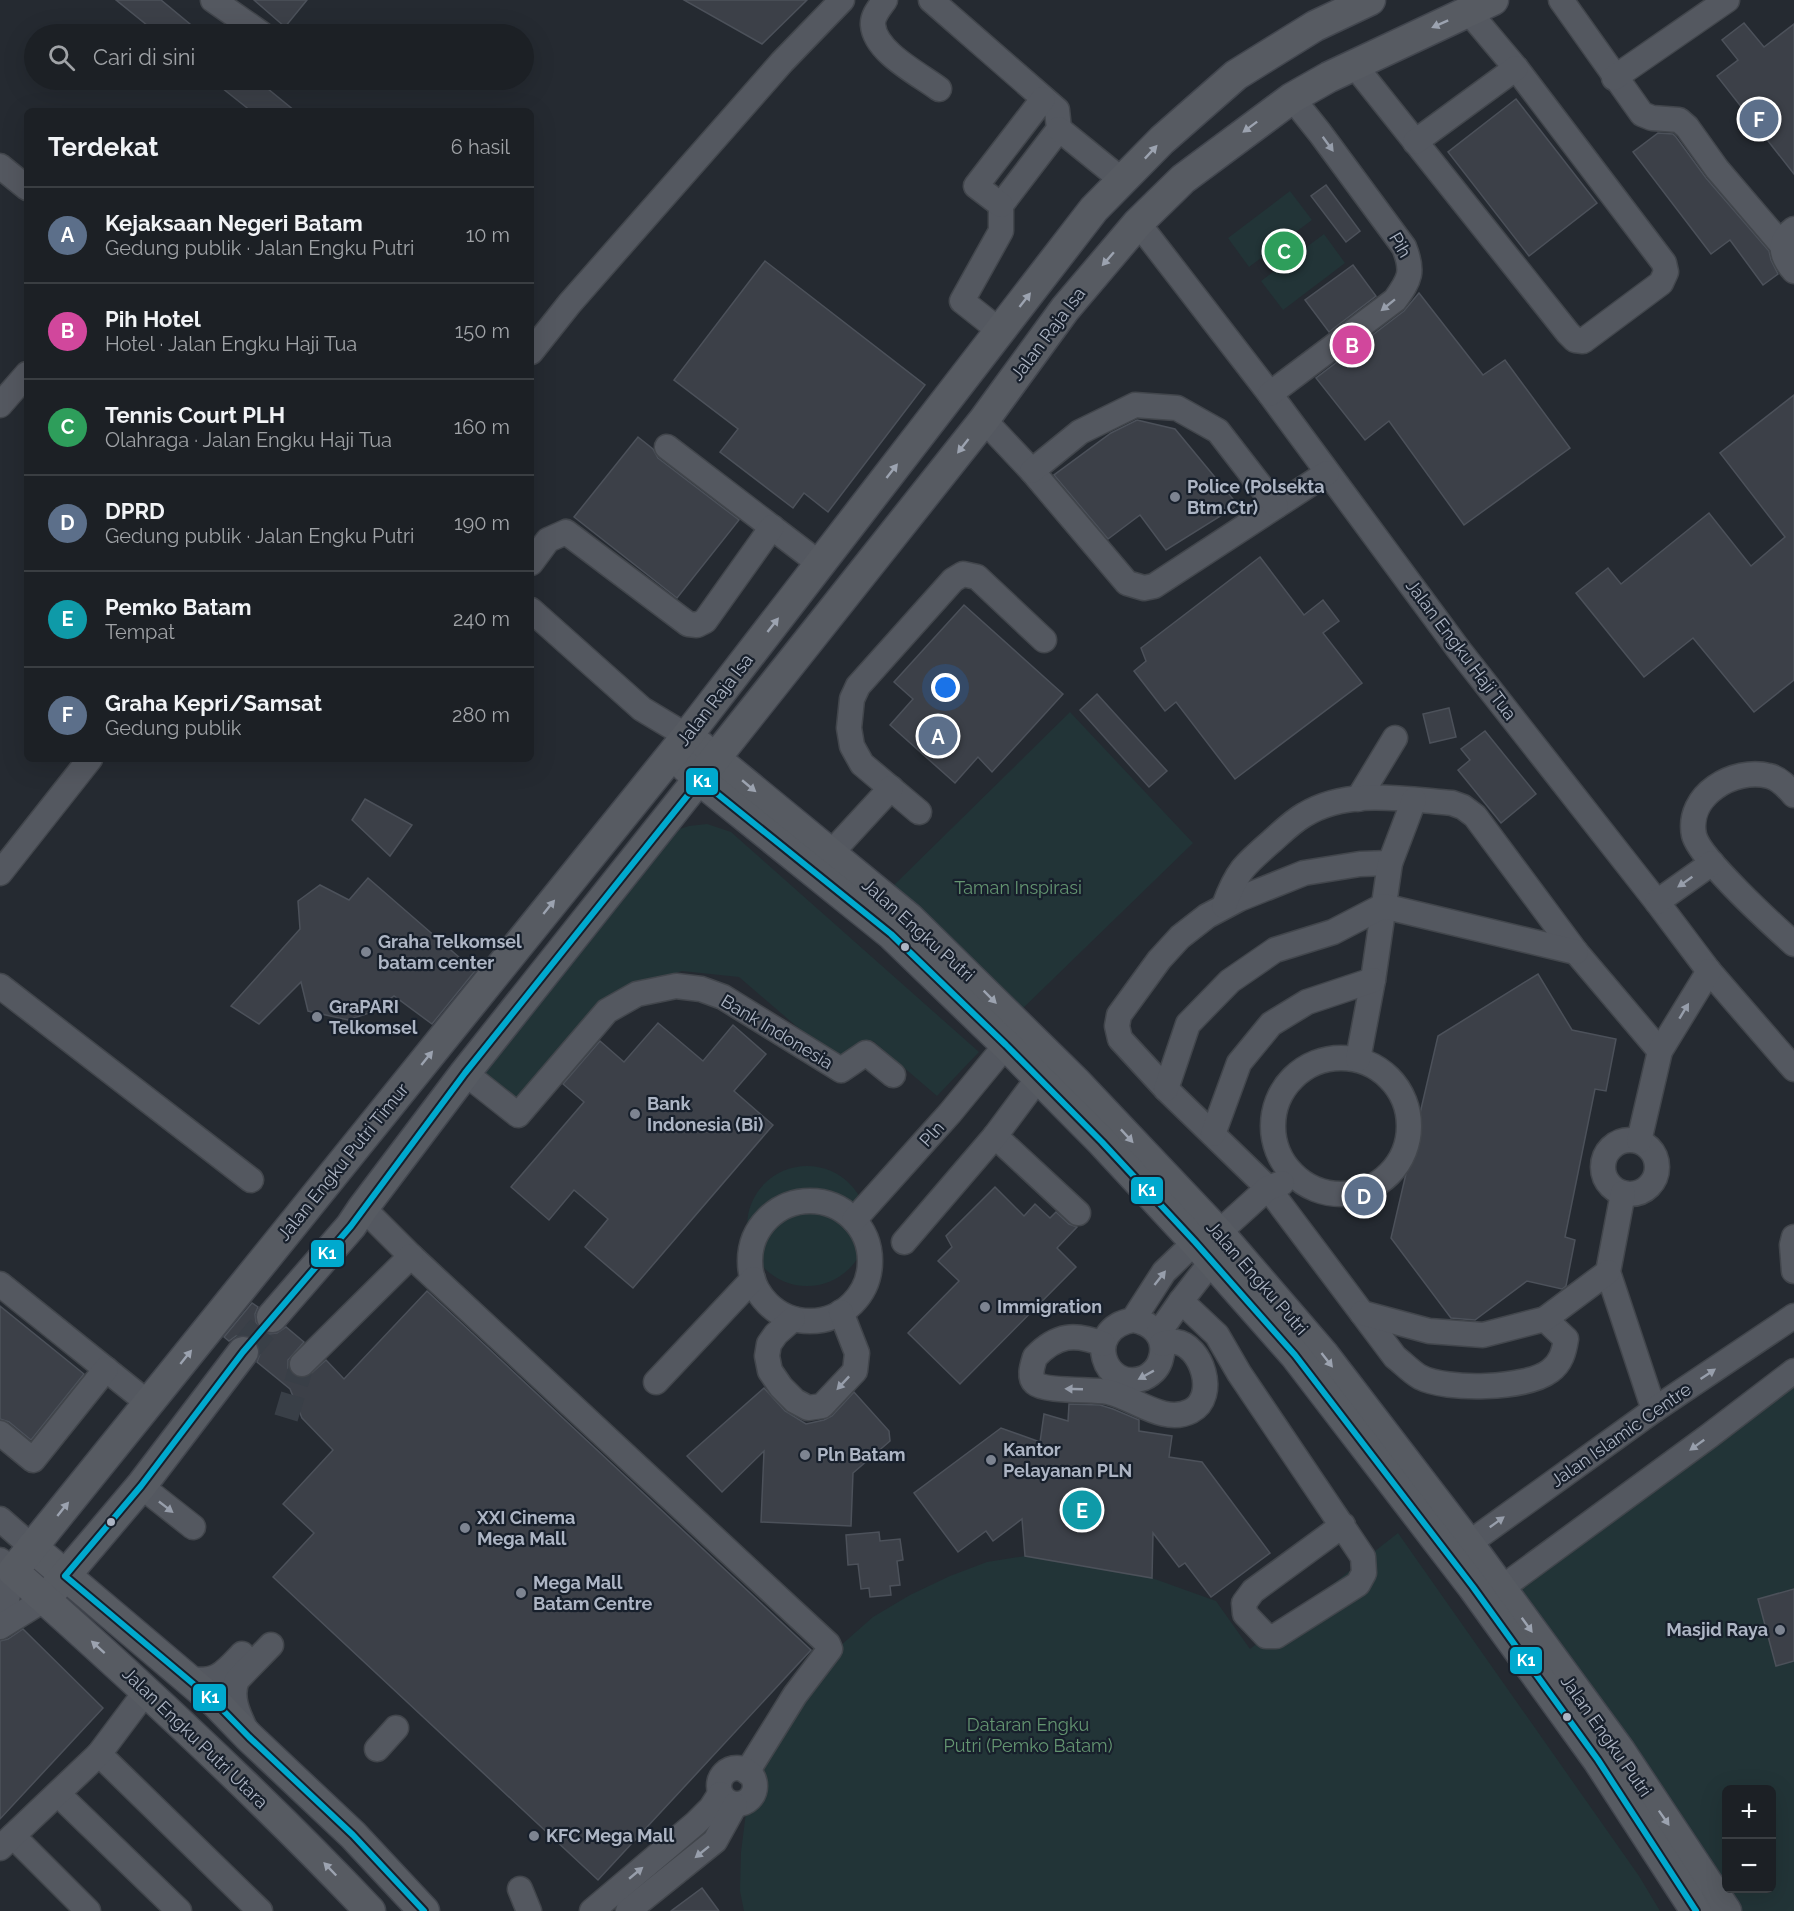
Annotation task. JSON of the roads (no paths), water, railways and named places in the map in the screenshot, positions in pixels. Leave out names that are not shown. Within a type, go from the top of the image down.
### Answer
[{"type":"main road","name":"Jalan Raja Isa","points":[[680,745],[1094,209],[1162,140],[1236,75],[1358,2]]},
{"type":"main road","name":"Jalan Raja Isa","points":[[708,769],[984,420],[1065,309],[1138,223],[1183,179],[1292,98],[1329,77],[1480,6]]},
{"type":"main road","name":"Jalan Engku Putri","points":[[680,745],[891,934],[1039,1077],[1207,1246],[1324,1355],[1491,1595],[1696,1911]]},
{"type":"main road","name":"Jalan Engku Putri Timur","points":[[7,1565],[32,1547],[680,745]]},
{"type":"main road","name":"Jalan Engku Putri","points":[[708,769],[831,853],[909,918],[1077,1083],[1207,1246]]},
{"type":"main road","points":[[272,1317],[351,1226],[465,1073],[708,769]]},
{"type":"main road","points":[[45,1599],[141,1486],[243,1352]]},
{"type":"main road","name":"Jalan Engku Putri Utara","points":[[32,1547],[216,1703],[353,1835],[424,1911]]},
{"type":"main road","name":"Jalan Engku Putri Utara","points":[[7,1565],[147,1690],[370,1911]]},
{"type":"main road","name":"Jalan Engku Putri","points":[[1491,1595],[1620,1751],[1726,1911]]},
{"type":"street","points":[[213,0],[248,24]]},
{"type":"street","points":[[534,348],[570,303],[774,70],[842,0]]},
{"type":"street","points":[[885,0],[877,11],[873,23],[876,40],[888,53],[939,89]]},
{"type":"street","points":[[931,0],[1057,110],[1059,129],[1001,205],[1001,231],[962,301],[1000,331]]},
{"type":"street","points":[[1561,0],[1614,78],[1642,114],[1652,118],[1679,120],[1718,169],[1788,237],[1784,255],[1794,271]]},
{"type":"street","points":[[1614,78],[1728,0]]},
{"type":"street","points":[[1355,66],[1568,333],[1575,340],[1583,341],[1661,283],[1666,273],[1664,263],[1516,68],[1480,6]]},
{"type":"street","points":[[1415,142],[1516,68]]},
{"type":"street","name":"Pih","points":[[1270,394],[1395,300],[1406,284],[1411,265],[1404,247],[1292,98]]},
{"type":"street","points":[[1001,205],[976,186],[1043,99]]},
{"type":"street","points":[[1059,129],[1123,181]]},
{"type":"street","points":[[0,166],[24,186]]},
{"type":"street","name":"Jalan Engku Haji Tua","points":[[1138,223],[1270,394],[1459,650],[1658,902],[1709,971],[1794,1069]]},
{"type":"street","points":[[0,405],[24,377]]},
{"type":"street","points":[[1032,471],[1080,432],[1134,405],[1177,408],[1218,431],[1276,506]]},
{"type":"street","points":[[984,420],[1032,471],[1127,583],[1144,588],[1154,586],[1327,473]]},
{"type":"street","points":[[667,447],[820,564]]},
{"type":"street","points":[[534,559],[548,540],[566,532],[688,624],[697,626],[705,621],[772,527]]},
{"type":"street","points":[[919,812],[862,764],[852,746],[849,728],[852,699],[858,686],[952,580],[963,574],[977,577],[1044,640]]},
{"type":"street","points":[[534,613],[680,745]]},
{"type":"street","points":[[1358,799],[1395,738]]},
{"type":"street","points":[[0,873],[88,762]]},
{"type":"street","points":[[1794,795],[1785,785],[1771,776],[1755,774],[1723,782],[1710,791],[1699,804],[1694,820],[1695,837],[1712,863],[1794,944]]},
{"type":"street","points":[[831,853],[891,788]]},
{"type":"street","points":[[1224,906],[1234,879],[1246,863],[1305,814],[1345,799],[1374,797],[1452,803],[1463,807],[1474,816],[1576,952],[1660,1051]]},
{"type":"street","points":[[1358,1059],[1390,863],[1414,800]]},
{"type":"street","points":[[1390,863],[1360,864],[1304,873],[1224,906],[1192,927],[1169,948],[1119,1015],[1117,1026],[1119,1038],[1166,1089],[1268,1188],[1395,1357],[1420,1377],[1449,1386],[1484,1387],[1537,1378],[1551,1370],[1563,1356],[1566,1339],[1545,1319]]},
{"type":"street","points":[[1658,902],[1712,863]]},
{"type":"street","points":[[1166,1089],[1188,1024],[1230,981],[1275,950],[1333,932],[1383,906],[1576,952]]},
{"type":"street","points":[[1639,1141],[1660,1051],[1709,971]]},
{"type":"street","points":[[1213,1134],[1239,1063],[1271,1024],[1307,1002],[1372,980]]},
{"type":"street","points":[[0,986],[251,1180]]},
{"type":"street","name":"Bank Indonesia","points":[[465,1073],[518,1115],[607,1011],[637,994],[676,986],[701,989],[723,997],[841,1070],[866,1053],[893,1075]]},
{"type":"street","name":"Pln","points":[[854,1220],[950,1113],[1006,1045]]},
{"type":"street","points":[[1336,1057],[1358,1059],[1378,1069],[1394,1083],[1405,1103],[1410,1124],[1407,1146],[1396,1166],[1381,1182],[1362,1191],[1339,1194],[1316,1190],[1296,1178],[1281,1160],[1273,1138],[1273,1115],[1280,1093],[1294,1075],[1314,1062],[1336,1057]]},
{"type":"street","points":[[904,1242],[995,1136],[1039,1077]]},
{"type":"street","points":[[995,1136],[1078,1213]]},
{"type":"street","points":[[1622,1140],[1639,1141],[1647,1145],[1657,1159],[1656,1176],[1645,1190],[1636,1194],[1623,1193],[1610,1186],[1605,1178],[1602,1168],[1604,1159],[1614,1144],[1622,1140]]},
{"type":"street","points":[[1133,1320],[1164,1272],[1207,1246],[1268,1188],[1296,1178]]},
{"type":"street","points":[[1623,1193],[1608,1272],[1654,1410]]},
{"type":"street","points":[[819,1201],[838,1208],[854,1220],[865,1236],[870,1255],[869,1275],[862,1293],[849,1308],[832,1317],[813,1322],[793,1319],[776,1310],[762,1296],[753,1279],[750,1258],[754,1239],[764,1221],[780,1209],[799,1202],[819,1201]]},
{"type":"street","points":[[363,1208],[411,1256],[828,1644],[830,1649],[795,1695],[747,1772],[737,1768],[726,1772],[719,1782],[728,1799],[715,1841],[628,1911]]},
{"type":"street","points":[[1794,1237],[1792,1245],[1794,1271]]},
{"type":"street","points":[[1103,1344],[1078,1336],[1064,1338],[1053,1343],[1035,1357],[1031,1376],[1036,1384],[1054,1388],[1112,1393],[1167,1415],[1175,1416],[1194,1409],[1204,1396],[1207,1385],[1204,1373],[1191,1349],[1168,1341],[1152,1327],[1133,1320],[1113,1326],[1103,1344],[1105,1363],[1118,1377],[1137,1380],[1147,1377],[1154,1371],[1160,1363],[1162,1354],[1168,1341],[1181,1300],[1207,1246]]},
{"type":"street","points":[[302,1364],[411,1256]]},
{"type":"street","points":[[1362,1313],[1429,1331],[1483,1335],[1545,1319],[1608,1272]]},
{"type":"street","points":[[656,1383],[753,1279]]},
{"type":"street","points":[[0,1284],[148,1403]]},
{"type":"street","points":[[1181,1300],[1217,1335],[1239,1372],[1342,1525],[1363,1557],[1364,1573],[1358,1584],[1276,1636],[1266,1636],[1245,1614],[1244,1604],[1252,1591],[1342,1525]]},
{"type":"street","points":[[793,1319],[776,1334],[769,1344],[767,1356],[770,1371],[795,1401],[808,1408],[822,1406],[855,1371],[858,1353],[841,1312]]},
{"type":"street","name":"Jalan Islamic Centre","points":[[1459,1550],[1654,1410],[1794,1316]]},
{"type":"street","points":[[0,1433],[33,1460],[106,1369]]},
{"type":"street","points":[[1491,1595],[1794,1371]]},
{"type":"street","points":[[141,1486],[193,1527]]},
{"type":"street","points":[[0,1519],[32,1547]]},
{"type":"street","points":[[1,1625],[7,1565]]},
{"type":"street","points":[[1,1625],[45,1599]]},
{"type":"street","points":[[187,1679],[204,1681],[218,1677],[266,1640],[237,1680],[232,1693],[249,1737]]},
{"type":"street","points":[[88,1911],[7,1842],[99,1754],[147,1690]]},
{"type":"street","points":[[377,1749],[396,1728]]},
{"type":"street","points":[[99,1754],[260,1911]]},
{"type":"street","points":[[58,1794],[179,1911]]},
{"type":"street","points":[[592,1911],[711,1808],[728,1799]]},
{"type":"street","points":[[520,1889],[529,1911]]},
{"type":"tunnel","points":[[243,1352],[272,1317]]},
{"type":"tunnel","points":[[286,1418],[302,1364]]},
{"type":"place","name":"Graha Kepri/Samsat","points":[[1759,119]]},
{"type":"place","name":"Tennis Court PLH","points":[[1284,251]]},
{"type":"place","name":"Pih Hotel","points":[[1352,345]]},
{"type":"place","name":"Police (Polsekta Btm.Ctr)","points":[[1175,497]]},
{"type":"place","name":"Kejaksaan Negeri Batam","points":[[938,736]]},
{"type":"place","name":"Graha Telkomsel batam center","points":[[366,952]]},
{"type":"place","name":"GraPARI Telkomsel","points":[[317,1017]]},
{"type":"place","name":"Bank Indonesia (Bi)","points":[[635,1114]]},
{"type":"place","name":"DPRD","points":[[1364,1196]]},
{"type":"place","name":"Immigration","points":[[985,1307]]},
{"type":"place","name":"Pln Batam","points":[[805,1455]]},
{"type":"place","name":"Kantor Pelayanan PLN","points":[[991,1460]]},
{"type":"place","name":"Pemko Batam","points":[[1082,1510]]},
{"type":"place","name":"XXI Cinema Mega Mall","points":[[465,1528]]},
{"type":"place","name":"Mega Mall Batam Centre","points":[[521,1593]]},
{"type":"place","name":"Masjid Raya","points":[[1780,1630]]},
{"type":"place","name":"KFC Mega Mall","points":[[534,1836]]},
{"type":"park label","name":"Taman Inspirasi","points":[[1018,888]]},
{"type":"park label","name":"Dataran Engku Putri (Pemko Batam)","points":[[1028,1735]]}]
